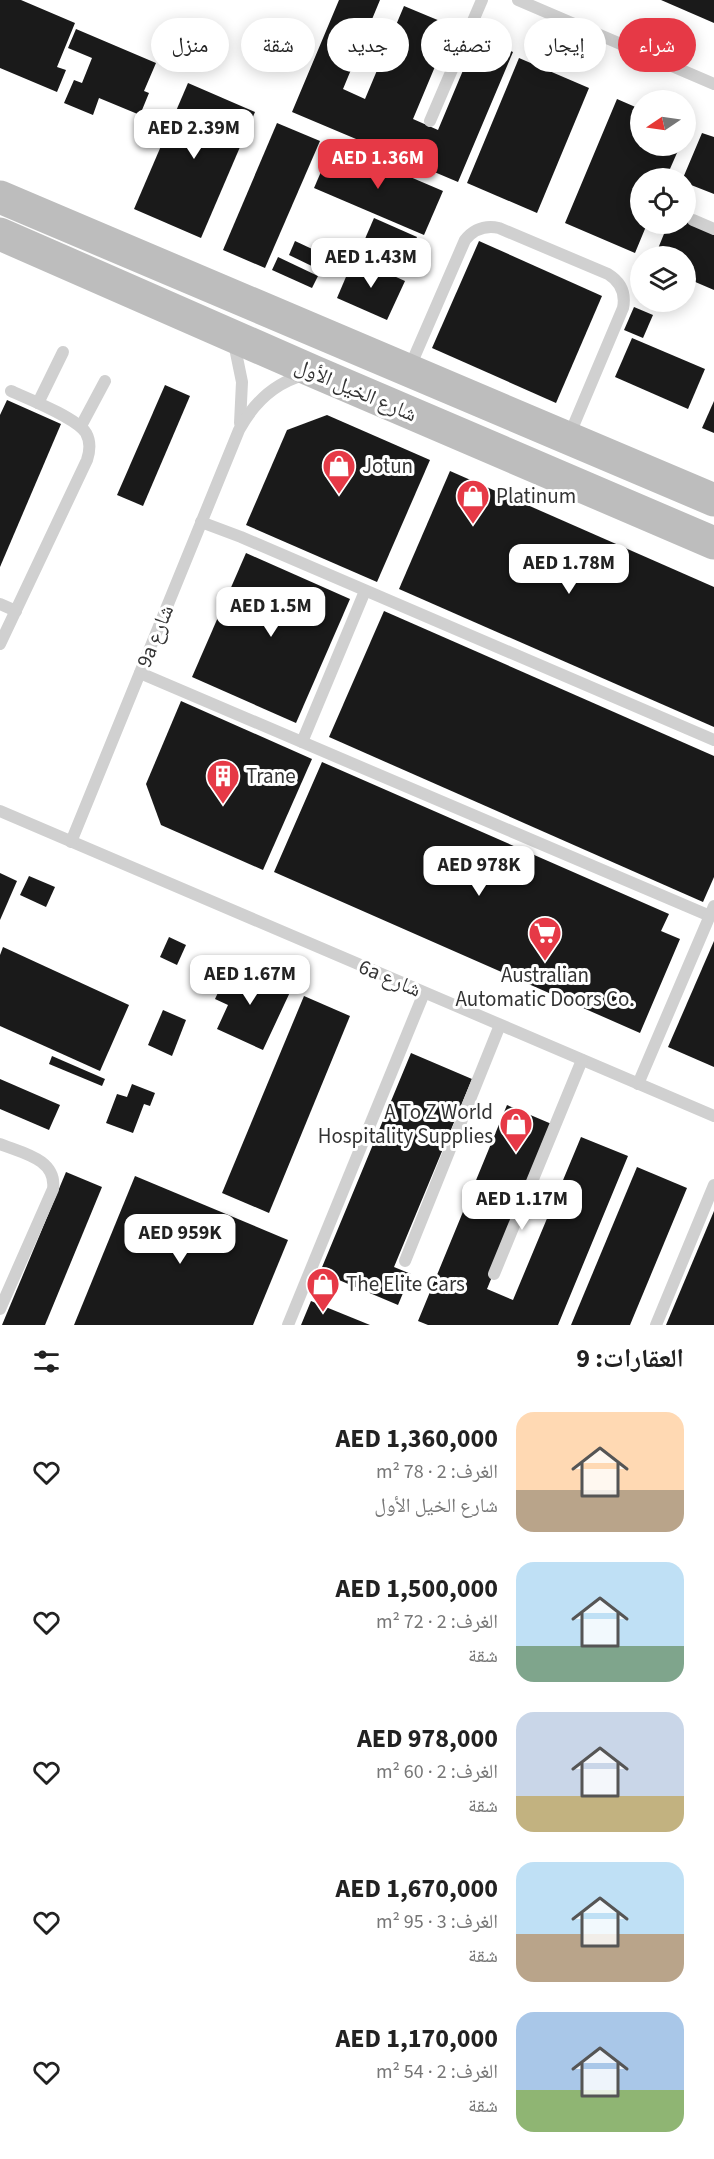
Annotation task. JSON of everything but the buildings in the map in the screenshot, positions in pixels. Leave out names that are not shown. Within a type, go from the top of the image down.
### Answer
[{"type":"main road","name":"شارع الخيل الأول","points":[[0,197],[714,500]]},
{"type":"main road","name":"شارع الخيل الأول","points":[[2,241],[231,335],[714,543]]},
{"type":"lane","points":[[430,121],[482,0]]},
{"type":"lane","points":[[518,0],[714,84]]},
{"type":"lane","points":[[696,221],[714,229]]},
{"type":"lane","points":[[408,370],[461,247],[470,234],[476,230],[491,226],[499,228],[608,274],[620,284],[624,292],[624,308],[568,438]]},
{"type":"lane","name":"9a شارع","points":[[231,335],[242,382],[242,414],[239,430]]},
{"type":"lane","points":[[38,404],[63,352]]},
{"type":"lane","name":"9a شارع","points":[[71,842],[239,430],[247,416],[270,392],[284,383],[315,372]]},
{"type":"lane","points":[[81,426],[105,381]]},
{"type":"lane","points":[[0,644],[89,454],[89,440],[81,426],[11,391]]},
{"type":"lane","points":[[201,522],[714,740]]},
{"type":"lane","points":[[302,742],[365,591]]},
{"type":"lane","points":[[0,604],[16,611]]},
{"type":"lane","points":[[140,673],[712,911],[638,1084]]},
{"type":"lane","name":"6a شارع","points":[[0,811],[714,1116]]},
{"type":"lane","points":[[288,1325],[424,993]]},
{"type":"lane","points":[[405,1261],[500,1025]]},
{"type":"lane","points":[[494,1274],[582,1060]]},
{"type":"lane","points":[[0,1144],[42,1161],[51,1171],[54,1183],[0,1309]]},
{"type":"lane","points":[[656,1325],[714,1185]]},
{"type":"place","name":"Jotun","points":[[339,495]]},
{"type":"place","name":"Platinum","points":[[473,525]]},
{"type":"place","name":"Trane","points":[[223,805]]},
{"type":"place","name":"Australian Automatic Doors Co.","points":[[545,962]]},
{"type":"place","name":"A To Z World Hospitality Supplies","points":[[516,1153]]},
{"type":"place","name":"The Elite Cars","points":[[323,1313]]}]
